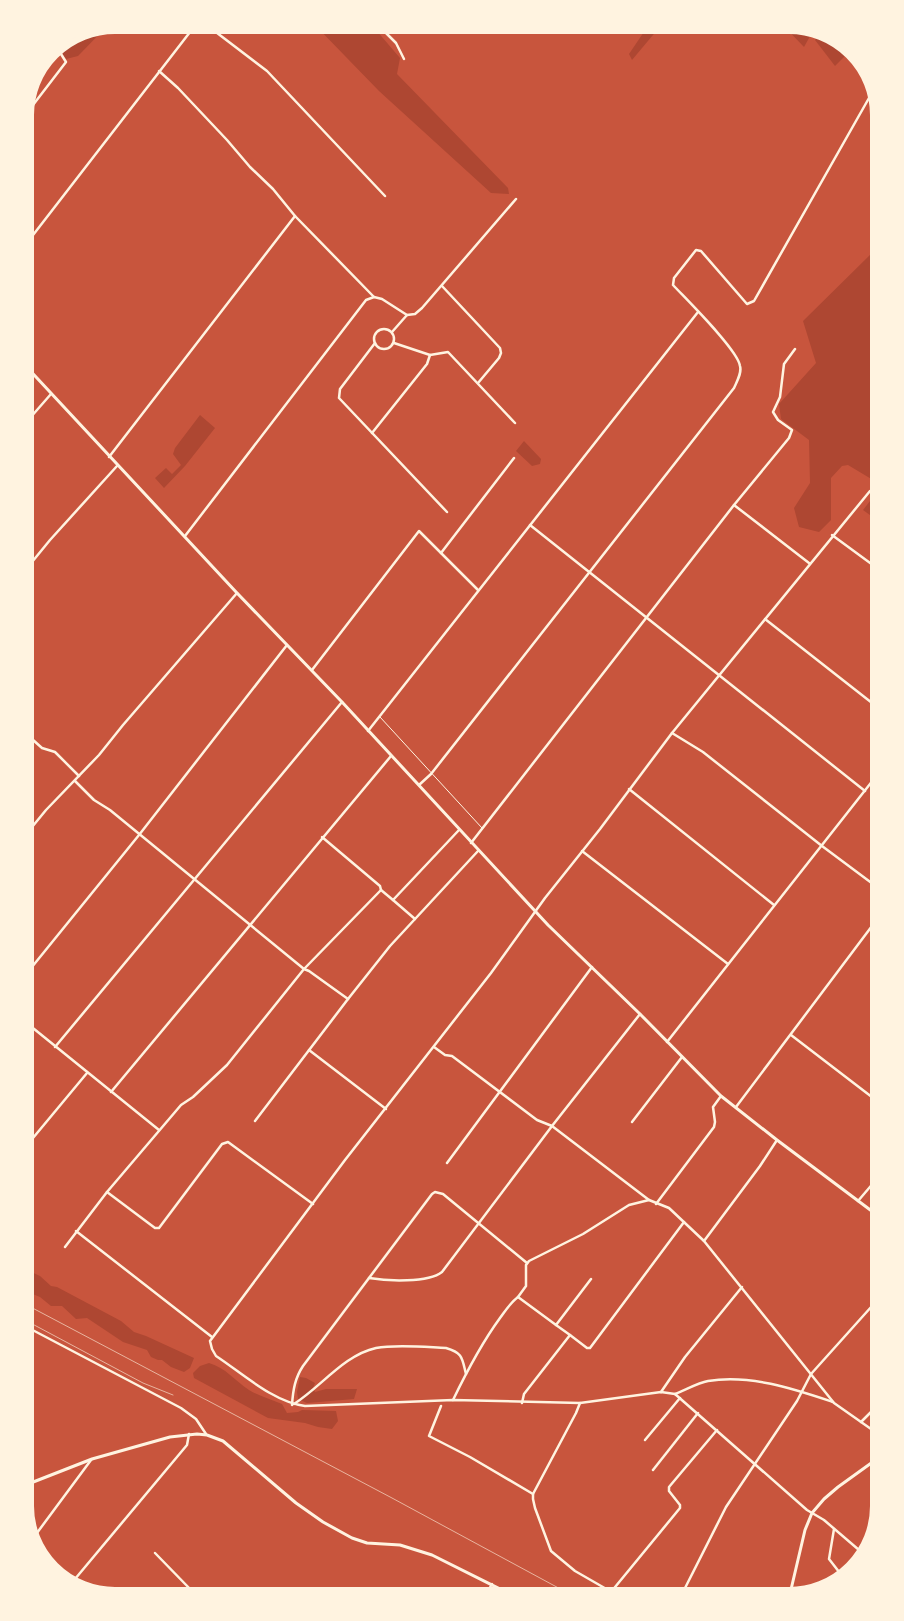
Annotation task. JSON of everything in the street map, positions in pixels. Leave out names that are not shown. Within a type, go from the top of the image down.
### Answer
[{"type":"street","points":[[31,238],[190,31]]},
{"type":"street","points":[[215,31],[267,72],[385,196]]},
{"type":"street","points":[[384,31],[396,43],[404,59]]},
{"type":"street","points":[[32,107],[66,62],[60,52]]},
{"type":"street","points":[[160,71],[196,107],[250,167],[274,189],[295,216],[374,297],[382,299],[407,315],[415,314],[422,308],[516,199]]},
{"type":"street","points":[[418,786],[431,774],[734,388],[741,366],[737,358],[673,285],[674,278],[696,250],[701,251],[747,304],[754,301],[871,97]]},
{"type":"street","points":[[109,457],[295,216]]},
{"type":"street","points":[[441,286],[500,348],[499,358],[478,383]]},
{"type":"street","points":[[185,536],[366,300],[374,297]]},
{"type":"street","points":[[368,731],[698,312]]},
{"type":"street","points":[[392,332],[407,315]]},
{"type":"street","points":[[375,343],[385,350],[391,348],[394,343],[392,332],[388,329],[380,330],[375,335],[375,343],[340,389],[338,394],[340,400],[447,512]]},
{"type":"street","points":[[394,343],[430,355],[448,352],[515,423]]},
{"type":"street","points":[[471,843],[648,618],[734,505],[789,438],[792,430],[778,420],[773,412],[780,397],[784,364],[795,349]]},
{"type":"street","points":[[372,433],[427,364],[430,355]]},
{"type":"street","points":[[31,372],[117,466],[342,702],[535,912],[721,1096],[776,1140],[873,1212]]},
{"type":"street","points":[[31,417],[51,394]]},
{"type":"street","points":[[441,553],[514,458]]},
{"type":"street","points":[[31,563],[117,466]]},
{"type":"street","points":[[859,1550],[812,1513],[675,1394],[661,1392],[580,1403],[453,1400],[292,1405],[277,1398],[216,1356],[210,1341],[345,1160],[491,973],[672,732],[870,491]]},
{"type":"street","points":[[734,505],[810,563]]},
{"type":"street","points":[[530,525],[865,792]]},
{"type":"street","points":[[312,670],[419,532],[478,590]]},
{"type":"street","points":[[832,535],[873,565]]},
{"type":"street","points":[[31,828],[46,810],[100,755],[123,725],[237,593]]},
{"type":"street","points":[[765,619],[873,703]]},
{"type":"street","points":[[31,968],[139,835],[287,645]]},
{"type":"street","points":[[55,1047],[342,702]]},
{"type":"street","points":[[672,732],[703,752],[822,846],[873,883]]},
{"type":"street","points":[[31,738],[42,748],[55,752],[80,777]]},
{"type":"street","points":[[111,1092],[249,924],[391,756]]},
{"type":"street","points":[[75,781],[94,800],[110,810],[304,969],[348,999]]},
{"type":"street","points":[[667,1042],[873,782]]},
{"type":"street","points":[[629,789],[774,906]]},
{"type":"street","points":[[393,900],[459,830]]},
{"type":"street","points":[[322,837],[380,886],[381,890],[415,919]]},
{"type":"street","points":[[256,1121],[390,946],[478,850]]},
{"type":"street","points":[[582,851],[728,964]]},
{"type":"street","points":[[65,1247],[158,1130],[181,1105],[193,1097],[227,1065],[304,969],[381,890]]},
{"type":"street","points":[[736,1107],[873,926]]},
{"type":"street","points":[[447,1163],[592,967]]},
{"type":"street","points":[[369,1278],[383,1280],[431,1278],[442,1272],[552,1126],[640,1014]]},
{"type":"street","points":[[31,1028],[158,1130]]},
{"type":"street","points":[[791,1035],[873,1097]]},
{"type":"street","points":[[433,1047],[444,1054],[452,1056],[537,1120],[552,1126],[649,1200],[665,1206],[684,1222],[704,1240],[834,1403]]},
{"type":"street","points":[[310,1050],[386,1109]]},
{"type":"street","points":[[632,1122],[682,1057]]},
{"type":"street","points":[[31,1139],[87,1073]]},
{"type":"street","points":[[656,1204],[714,1127],[713,1107],[721,1096]]},
{"type":"street","points":[[704,1240],[760,1166],[776,1140]]},
{"type":"street","points":[[107,1192],[155,1228],[159,1228],[222,1144],[228,1142],[313,1204]]},
{"type":"street","points":[[858,1201],[873,1184]]},
{"type":"street","points":[[292,1405],[296,1378],[302,1366],[435,1192],[444,1194],[527,1263]]},
{"type":"street","points":[[527,1263],[537,1256],[583,1234],[629,1205],[649,1200]]},
{"type":"street","points":[[518,1297],[587,1348],[590,1348],[684,1222]]},
{"type":"street","points":[[76,1231],[212,1337]]},
{"type":"street","points":[[453,1400],[491,1331],[526,1286],[527,1263]]},
{"type":"street","points":[[556,1325],[591,1279]]},
{"type":"street","points":[[661,1392],[685,1357],[742,1287]]},
{"type":"street","points":[[684,1590],[726,1507],[756,1464],[802,1392],[811,1374],[873,1306]]},
{"type":"street","points":[[31,1330],[181,1408],[196,1419],[207,1435]]},
{"type":"street","points":[[522,1403],[524,1394],[570,1335]]},
{"type":"street","points":[[292,1405],[306,1396],[347,1362],[364,1352],[382,1347],[446,1348],[454,1350],[461,1355],[466,1374]]},
{"type":"street","points":[[675,1394],[706,1381],[740,1380],[778,1385],[834,1403],[873,1430]]},
{"type":"street","points":[[645,1440],[680,1398]]},
{"type":"street","points":[[580,1403],[532,1499],[551,1551],[575,1571],[608,1590]]},
{"type":"street","points":[[441,1406],[429,1436],[470,1456],[533,1494]]},
{"type":"street","points":[[861,1422],[873,1411]]},
{"type":"street","points":[[653,1470],[698,1413]]},
{"type":"street","points":[[613,1590],[680,1508],[680,1505],[669,1491],[669,1487],[717,1430]]},
{"type":"street","points":[[75,1579],[186,1445],[189,1434]]},
{"type":"street","points":[[31,1483],[92,1459],[170,1437],[189,1434],[207,1435],[223,1442],[296,1503],[352,1538],[367,1543],[400,1545],[415,1549],[441,1558],[503,1590]]},
{"type":"street","points":[[37,1534],[92,1459]]},
{"type":"street","points":[[791,1590],[805,1530],[812,1513],[838,1487],[873,1462]]},
{"type":"street","points":[[834,1529],[829,1559],[840,1572]]},
{"type":"street","points":[[155,1553],[191,1590]]},
{"type":"street","points":[[489,1590],[492,1584]]},
{"type":"lane","points":[[380,716],[482,828]]},
{"type":"shaded area","points":[[321,31],[377,31],[400,58],[397,74],[508,188],[509,194],[491,193],[379,91]]},
{"type":"shaded area","points":[[645,31],[656,31],[632,60],[629,54]]},
{"type":"shaded area","points":[[789,31],[811,35],[804,47]]},
{"type":"shaded area","points":[[100,33],[78,56],[66,59],[61,51],[83,38]]},
{"type":"shaded area","points":[[817,36],[826,40],[846,54],[835,66],[815,40]]},
{"type":"shaded area","points":[[873,252],[873,480],[848,465],[842,466],[831,478],[831,520],[819,532],[799,527],[794,508],[810,483],[809,440],[781,419],[779,404],[816,363],[803,321]]},
{"type":"shaded area","points":[[200,415],[215,428],[185,466],[164,488],[155,478],[166,468],[172,474],[181,465],[173,454],[175,448]]},
{"type":"shaded area","points":[[524,441],[541,459],[540,464],[532,466],[516,451]]},
{"type":"shaded area","points":[[873,497],[873,517],[863,510]]},
{"type":"shaded area","points":[[31,1272],[40,1276],[51,1286],[57,1287],[121,1321],[134,1332],[194,1358],[190,1368],[184,1372],[171,1367],[162,1360],[151,1357],[147,1350],[123,1342],[87,1318],[76,1319],[62,1306],[51,1306],[40,1297],[31,1293]]},
{"type":"shaded area","points":[[209,1363],[225,1371],[249,1390],[282,1404],[287,1413],[302,1410],[336,1411],[338,1421],[332,1429],[268,1418],[194,1378],[193,1373],[200,1366]]},
{"type":"shaded area","points":[[300,1377],[315,1383],[313,1388],[315,1392],[326,1389],[357,1389],[354,1399],[307,1403],[298,1399],[297,1392]]},
{"type":"railway","points":[[31,1307],[562,1590]]},
{"type":"railway","points":[[31,1323],[143,1383],[173,1395]]}]
